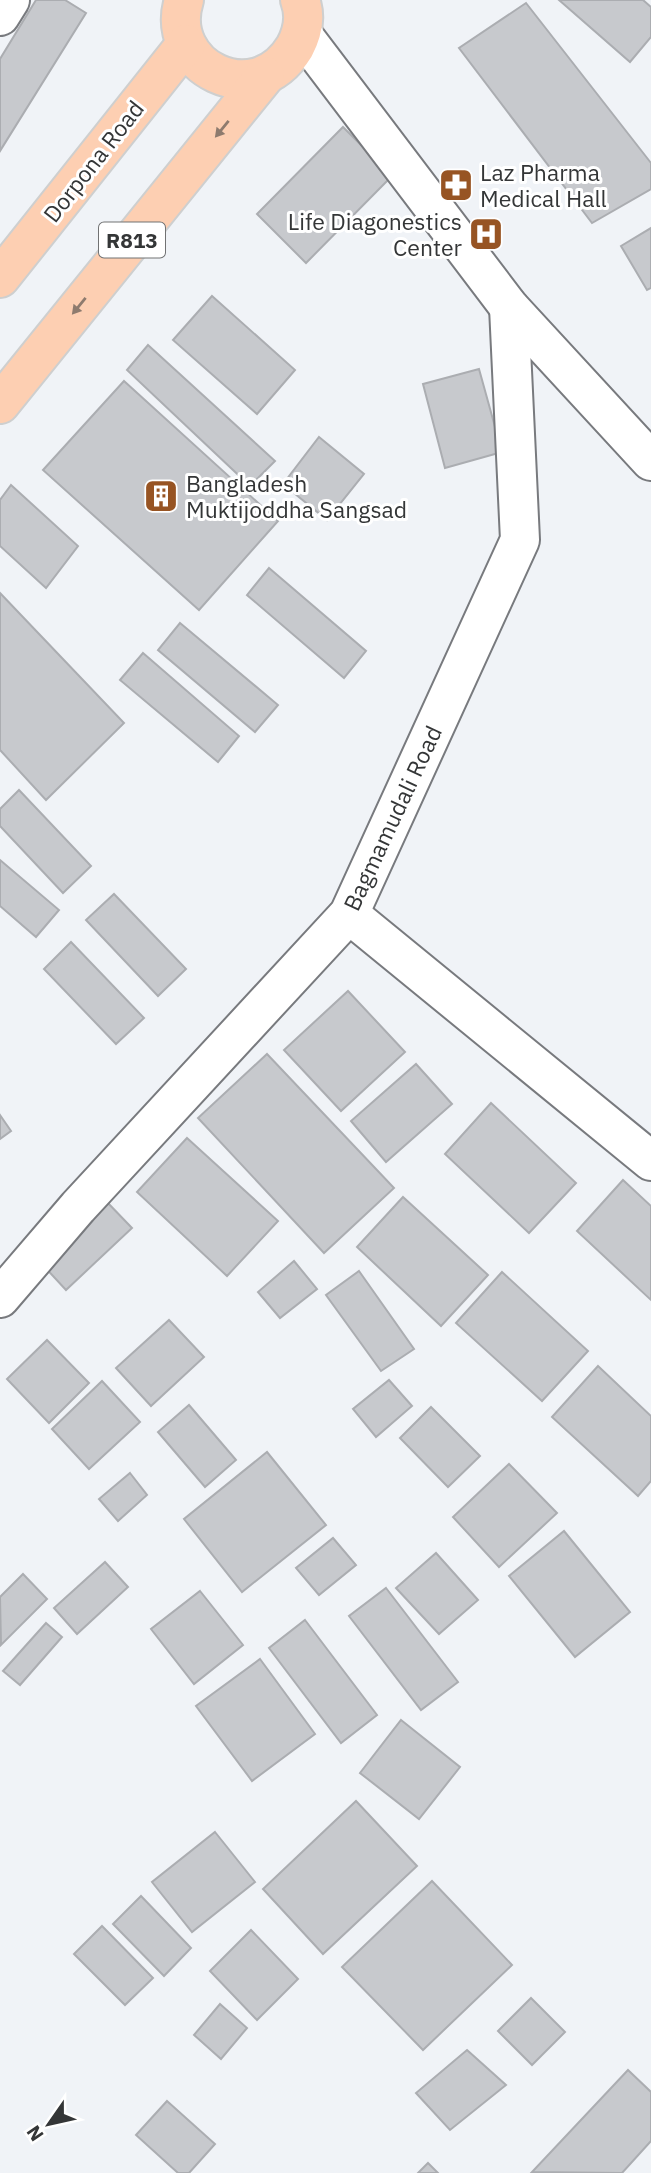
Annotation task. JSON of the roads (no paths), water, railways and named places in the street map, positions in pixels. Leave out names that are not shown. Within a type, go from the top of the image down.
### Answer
[{"type":"main road","points":[[184,0],[181,24],[186,44],[199,63],[219,76],[242,80],[265,76],[285,62],[301,17]]},
{"type":"main road","name":"Dorpona Road","points":[[0,278],[186,44]]},
{"type":"main road","name":"R813","points":[[0,404],[265,76]]},
{"type":"street","points":[[0,16],[10,0]]},
{"type":"street","points":[[301,17],[509,307],[651,461]]},
{"type":"street","name":"Bagmamudali Road","points":[[0,1298],[78,1207],[349,914],[520,540],[509,307]]},
{"type":"street","points":[[349,914],[651,1161]]},
{"type":"place","name":"Laz Pharma Medical Hall","points":[[456,185]]},
{"type":"place","name":"Life Diagonestics Center","points":[[486,234]]},
{"type":"place","name":"Bangladesh Muktijoddha Sangsad","points":[[161,496]]}]
